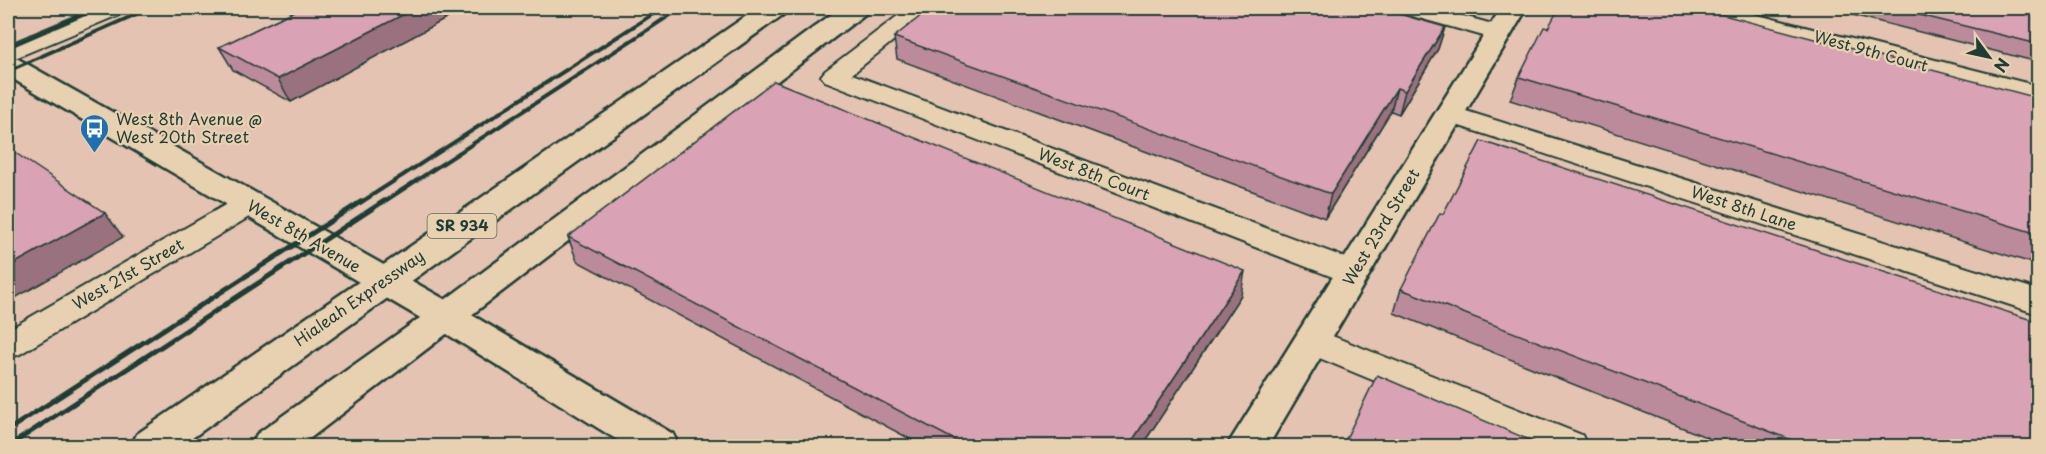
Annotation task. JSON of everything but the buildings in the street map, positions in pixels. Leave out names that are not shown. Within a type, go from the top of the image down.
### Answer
[{"type":"street","points":[[8,54],[115,8]]},
{"type":"street","name":"Hialeah Expressway","points":[[151,447],[383,281],[775,8]]},
{"type":"street","points":[[271,447],[856,8]]},
{"type":"street","name":"West 8th Court","points":[[922,8],[834,76],[1354,273]]},
{"type":"street","points":[[1409,8],[1506,20]]},
{"type":"street","name":"West 9th Court","points":[[1704,8],[2038,94]]},
{"type":"street","name":"West 23rd Street","points":[[1247,447],[1506,20]]},
{"type":"street","name":"West 8th Avenue","points":[[8,65],[447,317],[659,447]]},
{"type":"street","name":"West 8th Lane","points":[[1449,114],[2038,302]]},
{"type":"street","name":"West 21st Street","points":[[8,345],[249,204]]},
{"type":"street","points":[[1312,341],[1569,447]]},
{"type":"railway","points":[[8,47],[99,8]]},
{"type":"railway","points":[[8,71],[150,8]]},
{"type":"railway","points":[[360,203],[662,8]]},
{"type":"railway","points":[[382,203],[681,8]]},
{"type":"railway","points":[[8,430],[362,201]]},
{"type":"railway","points":[[9,446],[384,201]]},
{"type":"place","name":"West 8th Avenue @ West 20th Street","points":[[95,154]]}]
